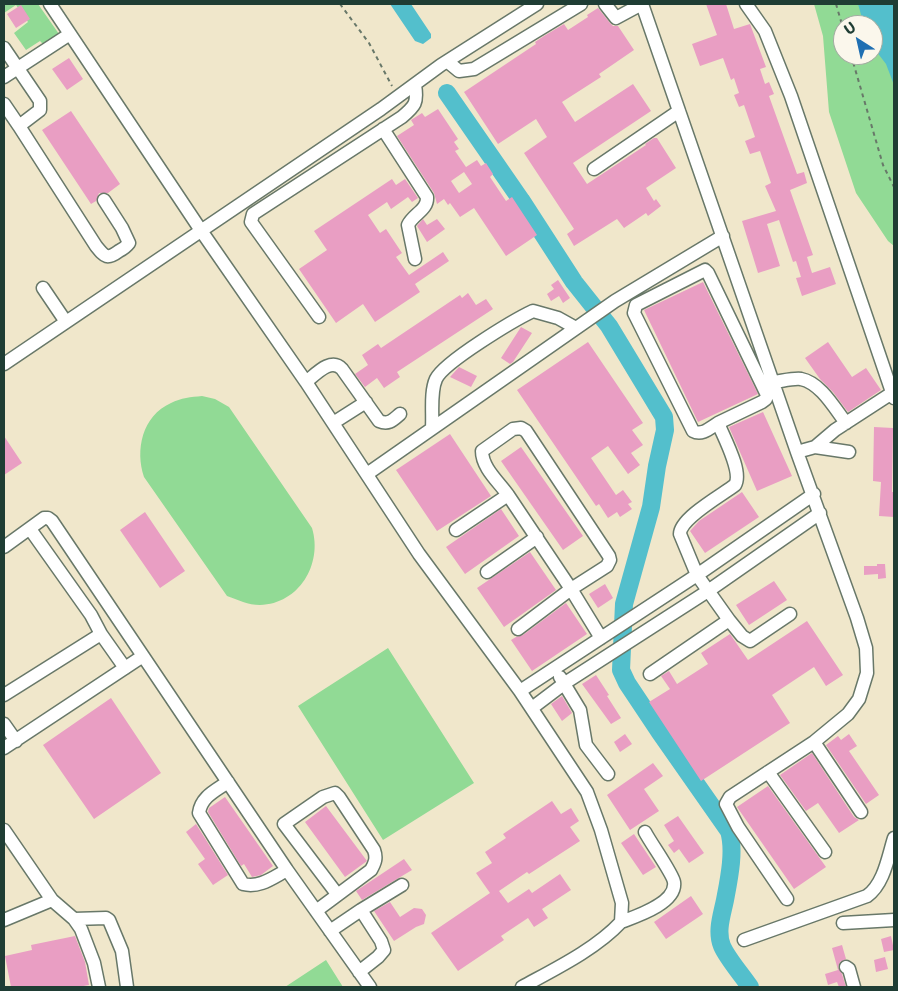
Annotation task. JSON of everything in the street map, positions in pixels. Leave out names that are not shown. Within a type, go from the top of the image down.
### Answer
[{"type":"street","points":[[50,4],[202,232],[334,423],[420,554],[532,708],[587,792],[594,808],[622,903],[621,922]]},
{"type":"street","points":[[4,364],[202,232],[445,64],[537,4]]},
{"type":"street","points":[[445,64],[459,71],[474,69],[580,4]]},
{"type":"street","points":[[605,4],[616,18],[642,4],[797,452],[858,618],[866,648],[867,673],[860,699],[848,714],[814,742],[730,797],[726,804],[738,827],[787,899]]},
{"type":"street","points":[[746,4],[766,32],[791,96],[893,396],[846,423],[815,447],[797,452]]},
{"type":"street","points":[[4,77],[70,34]]},
{"type":"street","points":[[4,48],[42,106],[40,110],[20,126]]},
{"type":"street","points":[[319,317],[251,222],[251,218],[256,211],[398,120],[414,106],[420,82]]},
{"type":"street","points":[[4,104],[96,246],[103,255],[112,257],[129,243],[104,200]]},
{"type":"street","points":[[594,170],[679,111]]},
{"type":"street","points":[[383,129],[427,197],[426,206],[411,219],[408,225],[415,259]]},
{"type":"street","points":[[367,474],[615,301],[723,236]]},
{"type":"street","points":[[705,270],[767,396],[766,400],[718,423],[704,432],[697,433],[693,431],[634,313],[636,305],[705,270]]},
{"type":"street","points":[[43,288],[66,322]]},
{"type":"street","points":[[432,428],[434,384],[441,372],[452,362],[495,333],[533,311],[581,325]]},
{"type":"street","points":[[306,382],[329,365],[335,364],[342,369],[379,421],[384,424],[390,423],[400,414]]},
{"type":"street","points":[[774,382],[801,379],[812,384],[823,394],[846,423]]},
{"type":"street","points":[[334,423],[366,402]]},
{"type":"street","points":[[718,423],[737,470],[738,481],[688,519],[680,530],[680,534],[697,575],[742,636],[750,641],[790,614]]},
{"type":"street","points":[[518,629],[571,589],[607,566],[610,560],[526,432],[521,428],[513,429],[482,451],[482,456],[486,466],[537,537],[571,589],[601,638]]},
{"type":"street","points":[[815,447],[849,452]]},
{"type":"street","points":[[520,691],[697,575],[814,494]]},
{"type":"street","points":[[456,530],[508,495]]},
{"type":"street","points":[[532,708],[565,683],[708,591],[820,513]]},
{"type":"street","points":[[4,547],[44,518],[52,521],[287,870],[370,987]]},
{"type":"street","points":[[30,528],[91,615],[101,634],[125,668]]},
{"type":"street","points":[[487,572],[537,537]]},
{"type":"street","points":[[650,674],[729,620]]},
{"type":"street","points":[[4,695],[101,634]]},
{"type":"street","points":[[4,748],[143,656]]},
{"type":"street","points":[[555,669],[580,710],[586,745],[608,774]]},
{"type":"street","points":[[4,724],[16,741]]},
{"type":"street","points":[[814,742],[861,812]]},
{"type":"street","points":[[768,772],[825,852]]},
{"type":"street","points":[[228,782],[203,799],[199,813],[243,884],[252,886],[262,884],[287,870]]},
{"type":"street","points":[[266,838],[323,797],[335,793],[339,797],[374,850],[376,856],[375,863],[371,870],[316,911]]},
{"type":"street","points":[[284,824],[337,894]]},
{"type":"street","points":[[4,830],[52,900],[74,919],[81,929],[94,963],[99,987]]},
{"type":"street","points":[[522,987],[565,963],[611,933],[621,922],[650,910],[674,891],[674,881],[644,832]]},
{"type":"street","points":[[744,940],[868,896],[876,888],[880,880],[894,838]]},
{"type":"street","points":[[330,931],[402,886]]},
{"type":"street","points":[[4,920],[52,900]]},
{"type":"street","points":[[359,972],[384,950],[381,941],[361,910]]},
{"type":"street","points":[[74,919],[106,918],[109,920],[122,951],[127,987]]},
{"type":"street","points":[[843,924],[894,920]]},
{"type":"street","points":[[846,967],[850,969],[854,987]]},
{"type":"path","points":[[340,4],[369,43],[398,97]]},
{"type":"path","points":[[854,65],[882,165],[894,187]]},
{"type":"green space","points":[[4,4],[38,4],[59,34],[43,44],[40,41],[26,50],[14,33],[28,22],[16,5],[4,13]]},
{"type":"green space","points":[[814,4],[894,4],[894,246],[888,241],[856,193],[829,112],[823,36]]},
{"type":"green space","points":[[202,396],[215,399],[229,407],[312,528],[315,542],[314,555],[311,568],[305,580],[286,598],[274,603],[251,604],[227,596],[144,477],[141,467],[141,445],[147,425],[153,416],[175,401]]},
{"type":"green space","points":[[388,648],[474,783],[383,840],[298,706]]},
{"type":"green space","points":[[326,960],[343,987],[285,987]]},
{"type":"water","points":[[390,4],[411,4],[431,34],[431,38],[423,44],[415,41]]},
{"type":"water","points":[[858,4],[894,4],[894,85],[883,60],[883,15],[861,15]]},
{"type":"building","points":[[706,4],[726,4],[734,29],[750,24],[766,67],[760,69],[765,84],[769,82],[774,94],[769,96],[797,174],[804,172],[807,183],[790,190],[813,255],[807,257],[812,273],[830,267],[836,284],[802,296],[796,278],[801,277],[796,261],[793,262],[779,220],[767,224],[780,266],[758,273],[742,221],[776,211],[765,186],[771,183],[760,151],[750,154],[745,141],[755,137],[744,105],[739,107],[734,95],[739,93],[734,78],[731,80],[723,58],[700,66],[692,44],[717,35]]},
{"type":"building","points":[[21,5],[30,19],[16,28],[7,14]]},
{"type":"building","points":[[598,8],[613,26],[618,26],[634,50],[599,74],[601,77],[562,102],[575,122],[633,84],[651,111],[573,163],[587,184],[654,138],[657,138],[676,168],[646,188],[654,201],[656,199],[661,206],[648,216],[646,213],[624,228],[617,219],[574,246],[567,234],[574,229],[524,153],[547,137],[536,119],[498,144],[464,92],[536,44],[535,42],[544,36],[564,24],[568,30]]},
{"type":"building","points":[[69,58],[83,79],[67,90],[52,69]]},
{"type":"building","points":[[438,109],[458,139],[454,142],[459,149],[455,151],[466,167],[477,160],[481,166],[486,163],[493,174],[490,177],[506,201],[512,197],[537,235],[506,256],[474,208],[460,217],[450,203],[448,205],[444,199],[437,204],[434,193],[397,136],[414,125],[411,120],[422,113],[425,117]],"holes":[[[464,172],[472,184],[459,193],[451,181]]]},
{"type":"building","points":[[71,111],[120,184],[108,193],[99,193],[96,201],[91,204],[42,130]]},
{"type":"building","points":[[392,179],[396,185],[405,179],[418,198],[412,202],[408,197],[391,209],[387,202],[368,215],[380,233],[386,229],[402,253],[396,257],[409,275],[443,252],[449,261],[415,284],[420,292],[375,322],[363,304],[336,323],[299,269],[327,250],[314,231]]},
{"type":"building","points":[[423,219],[427,225],[437,219],[445,229],[427,242],[417,226]]},
{"type":"building","points":[[558,280],[570,298],[563,303],[559,296],[551,301],[547,294],[554,289],[551,285]]},
{"type":"building","points":[[703,282],[758,394],[698,422],[644,310]]},
{"type":"building","points":[[468,293],[476,305],[486,299],[493,309],[397,372],[400,377],[384,388],[377,378],[365,387],[355,374],[368,365],[362,355],[378,344],[381,348],[460,295],[462,298]]},
{"type":"building","points":[[521,327],[532,333],[510,364],[501,358]]},
{"type":"building","points":[[588,342],[643,423],[632,430],[643,445],[631,453],[640,465],[628,474],[608,446],[591,458],[616,495],[623,490],[632,502],[628,504],[632,509],[620,517],[617,512],[608,518],[599,504],[596,506],[517,390]]},
{"type":"building","points":[[828,342],[852,377],[866,368],[881,390],[848,412],[805,358]]},
{"type":"building","points":[[459,367],[477,376],[471,387],[450,377]]},
{"type":"building","points":[[763,412],[792,476],[757,491],[729,427]]},
{"type":"building","points":[[874,427],[893,428],[892,492],[894,492],[894,517],[879,516],[881,482],[873,481]]},
{"type":"building","points":[[450,434],[491,496],[437,531],[396,470]]},
{"type":"building","points":[[4,436],[22,463],[4,475]]},
{"type":"building","points":[[521,447],[583,536],[563,550],[501,461]]},
{"type":"building","points":[[742,492],[759,517],[705,553],[690,531],[699,521]]},
{"type":"building","points":[[501,509],[519,536],[465,574],[446,547]]},
{"type":"building","points":[[145,512],[185,571],[160,588],[120,530]]},
{"type":"building","points":[[530,552],[556,590],[504,627],[477,588]]},
{"type":"building","points":[[877,564],[885,564],[886,578],[878,579],[878,574],[864,575],[864,566],[877,566]]},
{"type":"building","points":[[774,581],[787,600],[749,625],[736,605]]},
{"type":"building","points":[[605,584],[613,598],[598,608],[589,594]]},
{"type":"building","points":[[566,603],[587,634],[532,671],[511,640],[523,635]]},
{"type":"building","points":[[807,621],[843,675],[826,686],[814,667],[772,695],[790,723],[701,781],[649,702],[670,689],[661,676],[669,671],[677,684],[708,664],[701,653],[730,634],[748,660]]},
{"type":"building","points":[[596,675],[621,718],[611,724],[582,684]]},
{"type":"building","points":[[562,696],[572,713],[562,721],[551,704]]},
{"type":"building","points":[[111,698],[161,773],[94,819],[43,745]]},
{"type":"building","points":[[625,734],[632,744],[620,752],[614,742]]},
{"type":"building","points":[[849,734],[857,746],[849,751],[879,795],[866,804],[826,745],[838,736],[841,740]]},
{"type":"building","points":[[812,753],[854,817],[859,820],[839,833],[818,803],[806,811],[780,775]]},
{"type":"building","points":[[653,763],[663,776],[644,789],[659,811],[630,830],[607,795]]},
{"type":"building","points":[[768,786],[826,867],[794,889],[737,807]]},
{"type":"building","points":[[225,797],[273,866],[261,875],[252,877],[244,864],[241,866],[208,812],[209,808]]},
{"type":"building","points":[[552,801],[561,814],[571,808],[579,821],[570,827],[580,841],[499,891],[508,903],[529,889],[532,893],[560,874],[571,890],[542,909],[548,918],[534,927],[528,918],[501,936],[504,940],[458,971],[431,933],[490,893],[476,873],[492,863],[485,852],[506,838],[503,834]]},
{"type":"building","points":[[326,806],[367,861],[345,877],[305,822]]},
{"type":"building","points":[[678,816],[704,853],[689,863],[679,849],[674,853],[668,845],[674,841],[664,825]]},
{"type":"building","points":[[196,824],[228,875],[213,885],[198,864],[205,859],[186,832]]},
{"type":"building","points":[[634,834],[656,867],[643,875],[621,843]]},
{"type":"building","points":[[404,859],[412,870],[362,900],[356,891]]},
{"type":"building","points":[[691,896],[703,914],[666,939],[654,922]]},
{"type":"building","points":[[390,902],[400,917],[414,908],[422,909],[426,915],[424,924],[394,941],[374,911]]},
{"type":"building","points":[[75,936],[85,962],[89,985],[78,987],[11,987],[5,956],[32,950],[31,945]]},
{"type":"building","points":[[891,936],[894,950],[884,952],[881,939]]},
{"type":"building","points":[[842,945],[846,959],[840,962],[838,967],[846,987],[839,987],[837,982],[828,985],[825,974],[838,970],[832,948]]},
{"type":"building","points":[[885,957],[888,969],[876,972],[874,960]]},
{"type":"waterway","points":[[447,93],[521,200],[574,282],[609,326],[664,417],[665,430],[651,507],[624,604],[621,670],[627,683],[659,731],[729,831],[731,839],[731,865],[720,923],[720,940],[727,956],[750,987]]}]
